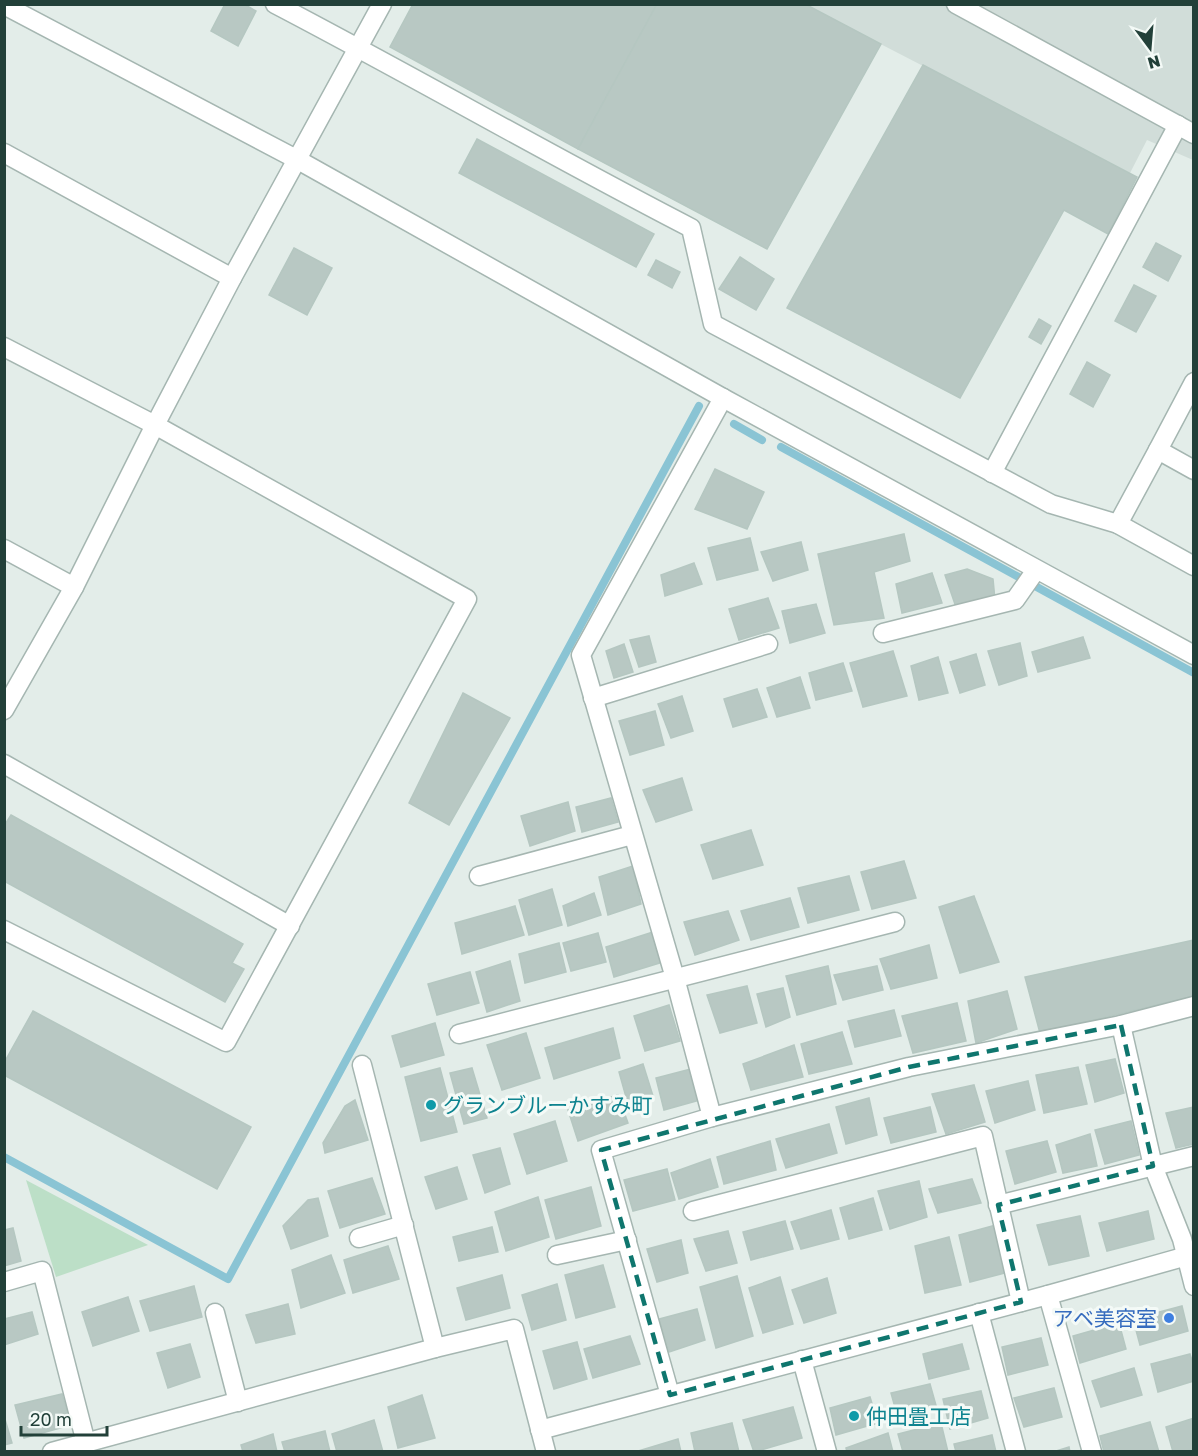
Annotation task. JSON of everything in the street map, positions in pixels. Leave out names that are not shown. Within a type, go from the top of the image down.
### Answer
[{"type":"street","points":[[275,4],[571,166],[691,228],[713,324],[1050,504],[1118,524],[1194,566]]},
{"type":"street","points":[[4,710],[74,587],[232,278],[382,4]]},
{"type":"street","points":[[956,4],[1186,129],[992,473]]},
{"type":"street","points":[[4,5],[298,160],[1032,574],[1194,655]]},
{"type":"street","points":[[4,153],[232,278]]},
{"type":"street","points":[[4,347],[155,425],[467,599],[226,1042],[4,930]]},
{"type":"street","points":[[1118,524],[1194,382]]},
{"type":"street","points":[[712,1117],[675,978],[580,655],[723,398]]},
{"type":"street","points":[[1158,450],[1194,470]]},
{"type":"street","points":[[4,549],[74,587]]},
{"type":"street","points":[[883,633],[1015,600],[1032,574]]},
{"type":"street","points":[[593,698],[768,644]]},
{"type":"street","points":[[4,764],[290,926]]},
{"type":"street","points":[[479,876],[632,835]]},
{"type":"street","points":[[459,1034],[895,922]]},
{"type":"street","points":[[669,1395],[602,1150],[712,1117],[909,1067],[1121,1025],[1194,1006]]},
{"type":"street","points":[[1121,1025],[1153,1166],[1190,1255],[1194,1286]]},
{"type":"street","points":[[362,1065],[435,1348]]},
{"type":"street","points":[[693,1211],[983,1136],[1021,1302]]},
{"type":"street","points":[[998,1204],[1194,1156]]},
{"type":"street","points":[[359,1238],[404,1225]]},
{"type":"street","points":[[556,1255],[627,1240]]},
{"type":"street","points":[[540,1430],[1190,1255]]},
{"type":"street","points":[[4,1281],[42,1271],[86,1443]]},
{"type":"street","points":[[1048,1295],[1092,1452]]},
{"type":"street","points":[[215,1313],[238,1402]]},
{"type":"street","points":[[979,1313],[1016,1452]]},
{"type":"street","points":[[52,1452],[435,1348],[514,1329],[546,1452]]},
{"type":"street","points":[[802,1360],[827,1452]]},
{"type":"highlighted area","points":[[1121,1025],[1153,1166],[998,1205],[1021,1302],[670,1395],[601,1150],[909,1067]]},
{"type":"shaded area","points":[[805,5],[1193,5],[1193,160],[1147,140],[1130,173]]},
{"type":"green space","points":[[26,1180],[148,1245],[56,1277]]},
{"type":"building","points":[[225,4],[244,4],[256,11],[238,46],[211,31]]},
{"type":"building","points":[[413,4],[657,4],[578,149],[390,47]]},
{"type":"building","points":[[657,4],[805,4],[881,44],[767,249],[578,149]]},
{"type":"building","points":[[923,65],[1137,177],[1108,234],[1064,210],[960,398],[787,308]]},
{"type":"building","points":[[477,139],[654,234],[636,267],[459,173]]},
{"type":"building","points":[[1156,243],[1181,256],[1168,281],[1143,267]]},
{"type":"building","points":[[294,248],[332,268],[307,315],[269,295]]},
{"type":"building","points":[[740,257],[774,279],[756,310],[719,289]]},
{"type":"building","points":[[656,260],[680,272],[672,288],[648,275]]},
{"type":"building","points":[[1134,285],[1156,296],[1136,332],[1115,321]]},
{"type":"building","points":[[1039,319],[1051,326],[1041,344],[1029,337]]},
{"type":"building","points":[[1087,362],[1110,375],[1093,407],[1070,394]]},
{"type":"building","points":[[715,469],[764,492],[747,529],[695,509]]},
{"type":"building","points":[[904,534],[910,561],[874,572],[884,618],[834,625],[818,554]]},
{"type":"building","points":[[750,538],[758,570],[717,580],[708,548]]},
{"type":"building","points":[[801,542],[808,570],[773,581],[761,552]]},
{"type":"building","points":[[694,563],[702,584],[665,596],[661,575]]},
{"type":"building","points":[[967,569],[993,579],[995,600],[957,610],[945,575]]},
{"type":"building","points":[[932,573],[942,603],[902,613],[896,584]]},
{"type":"building","points":[[768,598],[779,628],[739,640],[729,609]]},
{"type":"building","points":[[816,604],[825,633],[790,643],[782,611]]},
{"type":"building","points":[[649,636],[656,662],[639,667],[630,640]]},
{"type":"building","points":[[1083,637],[1090,658],[1038,672],[1032,652]]},
{"type":"building","points":[[1020,643],[1027,676],[999,685],[988,651]]},
{"type":"building","points":[[624,644],[633,672],[614,678],[606,651]]},
{"type":"building","points":[[893,651],[907,696],[863,707],[850,663]]},
{"type":"building","points":[[976,654],[985,685],[960,693],[950,662]]},
{"type":"building","points":[[938,657],[948,693],[919,700],[911,666]]},
{"type":"building","points":[[843,663],[852,691],[816,700],[809,673]]},
{"type":"building","points":[[800,677],[810,708],[777,717],[767,688]]},
{"type":"building","points":[[757,689],[767,717],[733,727],[724,699]]},
{"type":"building","points":[[463,693],[510,718],[449,825],[409,803]]},
{"type":"building","points":[[682,696],[693,731],[671,738],[658,704]]},
{"type":"building","points":[[655,711],[664,745],[630,755],[619,721]]},
{"type":"building","points":[[682,778],[692,810],[656,822],[643,790]]},
{"type":"building","points":[[611,798],[618,822],[582,832],[576,807]]},
{"type":"building","points":[[568,802],[575,831],[530,846],[521,816]]},
{"type":"building","points":[[11,815],[243,944],[232,963],[244,969],[225,1002],[4,881],[4,826]]},
{"type":"building","points":[[751,830],[763,865],[713,879],[701,845]]},
{"type":"building","points":[[904,861],[916,898],[872,909],[861,872]]},
{"type":"building","points":[[633,866],[641,904],[608,915],[599,877]]},
{"type":"building","points":[[849,876],[859,910],[808,923],[798,888]]},
{"type":"building","points":[[552,889],[562,925],[529,935],[519,900]]},
{"type":"building","points":[[594,893],[601,915],[568,926],[563,906]]},
{"type":"building","points":[[974,896],[999,962],[960,973],[939,907]]},
{"type":"building","points":[[790,898],[799,927],[751,940],[741,911]]},
{"type":"building","points":[[515,906],[524,935],[462,954],[455,923]]},
{"type":"building","points":[[728,911],[739,940],[695,955],[684,922]]},
{"type":"building","points":[[653,932],[663,962],[614,977],[606,947]]},
{"type":"building","points":[[598,933],[606,962],[571,971],[563,943]]},
{"type":"building","points":[[1194,940],[1194,996],[1040,1033],[1025,977]]},
{"type":"building","points":[[559,943],[566,972],[525,983],[519,954]]},
{"type":"building","points":[[929,945],[937,978],[891,989],[880,959]]},
{"type":"building","points":[[510,961],[520,1001],[487,1012],[476,972]]},
{"type":"building","points":[[828,966],[836,1004],[797,1015],[786,976]]},
{"type":"building","points":[[877,966],[883,990],[843,1000],[834,975]]},
{"type":"building","points":[[470,972],[479,1003],[437,1015],[428,984]]},
{"type":"building","points":[[747,986],[757,1023],[720,1033],[707,995]]},
{"type":"building","points":[[783,988],[790,1017],[766,1027],[757,994]]},
{"type":"building","points":[[1007,991],[1017,1029],[976,1043],[968,1001]]},
{"type":"building","points":[[957,1003],[966,1041],[913,1053],[902,1016]]},
{"type":"building","points":[[669,1005],[680,1041],[645,1051],[634,1016]]},
{"type":"building","points":[[894,1010],[901,1036],[855,1047],[848,1021]]},
{"type":"building","points":[[33,1011],[251,1127],[217,1189],[4,1075],[4,1063]]},
{"type":"building","points":[[435,1023],[444,1055],[401,1067],[392,1036]]},
{"type":"building","points":[[613,1028],[620,1058],[554,1079],[545,1048]]},
{"type":"building","points":[[842,1032],[852,1064],[809,1074],[801,1044]]},
{"type":"building","points":[[526,1033],[540,1078],[502,1090],[487,1045]]},
{"type":"building","points":[[794,1045],[803,1077],[751,1090],[743,1064]]},
{"type":"building","points":[[1115,1059],[1124,1093],[1095,1102],[1086,1065]]},
{"type":"building","points":[[643,1064],[653,1096],[628,1104],[619,1072]]},
{"type":"building","points":[[1078,1067],[1087,1104],[1044,1113],[1036,1075]]},
{"type":"building","name":"グランブルーかすみ町","points":[[440,1068],[457,1132],[421,1141],[405,1077]]},
{"type":"building","points":[[472,1068],[487,1118],[464,1124],[450,1073]]},
{"type":"building","points":[[691,1069],[700,1100],[664,1110],[656,1078]]},
{"type":"building","points":[[1028,1081],[1035,1110],[995,1123],[986,1091]]},
{"type":"building","points":[[974,1085],[985,1122],[946,1134],[932,1094]]},
{"type":"building","points":[[618,1095],[628,1123],[578,1141],[568,1110]]},
{"type":"building","points":[[869,1098],[877,1135],[846,1144],[836,1107]]},
{"type":"building","points":[[355,1100],[368,1140],[325,1153],[323,1143],[345,1106]]},
{"type":"building","points":[[930,1107],[936,1132],[891,1143],[884,1118]]},
{"type":"building","points":[[1194,1107],[1194,1144],[1176,1148],[1166,1113]]},
{"type":"building","points":[[555,1121],[567,1161],[527,1174],[514,1134]]},
{"type":"building","points":[[1131,1121],[1139,1155],[1105,1164],[1095,1130]]},
{"type":"building","points":[[829,1124],[837,1153],[786,1168],[776,1139]]},
{"type":"building","points":[[1090,1134],[1097,1166],[1063,1173],[1056,1145]]},
{"type":"building","points":[[770,1141],[776,1170],[724,1184],[717,1157]]},
{"type":"building","points":[[1047,1141],[1056,1172],[1015,1184],[1006,1151]]},
{"type":"building","points":[[500,1148],[510,1184],[485,1193],[473,1155]]},
{"type":"building","points":[[710,1159],[718,1187],[679,1199],[671,1173]]},
{"type":"building","points":[[457,1167],[467,1199],[436,1209],[425,1177]]},
{"type":"building","points":[[667,1169],[675,1200],[633,1211],[624,1180]]},
{"type":"building","points":[[372,1178],[385,1214],[340,1228],[328,1191]]},
{"type":"building","points":[[972,1179],[981,1203],[938,1213],[929,1189]]},
{"type":"building","points":[[919,1181],[927,1217],[890,1229],[878,1191]]},
{"type":"building","points":[[591,1187],[601,1226],[556,1239],[545,1200]]},
{"type":"building","points":[[538,1197],[549,1237],[506,1251],[495,1212]]},
{"type":"building","points":[[318,1198],[328,1236],[291,1249],[283,1226],[308,1200]]},
{"type":"building","points":[[873,1198],[882,1230],[849,1239],[840,1208]]},
{"type":"building","points":[[831,1210],[839,1239],[801,1249],[791,1222]]},
{"type":"building","points":[[1148,1211],[1154,1239],[1107,1251],[1099,1223]]},
{"type":"building","points":[[1080,1216],[1089,1256],[1049,1265],[1037,1225]]},
{"type":"building","points":[[785,1221],[793,1249],[751,1260],[743,1232]]},
{"type":"building","points":[[996,1225],[1005,1273],[970,1282],[959,1235]]},
{"type":"building","points":[[492,1227],[498,1252],[459,1261],[453,1237]]},
{"type":"building","points":[[13,1228],[21,1261],[4,1266],[4,1230]]},
{"type":"building","points":[[728,1231],[737,1263],[706,1271],[694,1239]]},
{"type":"building","points":[[949,1237],[961,1285],[925,1293],[915,1246]]},
{"type":"building","points":[[681,1240],[688,1273],[657,1282],[647,1249]]},
{"type":"building","points":[[388,1246],[399,1279],[353,1293],[344,1260]]},
{"type":"building","points":[[331,1255],[345,1293],[301,1308],[292,1270]]},
{"type":"building","points":[[603,1265],[615,1307],[576,1318],[565,1275]]},
{"type":"building","points":[[502,1275],[510,1308],[466,1320],[457,1288]]},
{"type":"building","points":[[737,1276],[753,1336],[716,1348],[700,1287]]},
{"type":"building","points":[[780,1277],[793,1324],[763,1333],[749,1288]]},
{"type":"building","points":[[827,1278],[836,1313],[804,1323],[792,1290]]},
{"type":"building","points":[[557,1284],[566,1320],[532,1330],[522,1295]]},
{"type":"building","points":[[194,1286],[202,1317],[150,1331],[140,1301]]},
{"type":"building","points":[[128,1297],[139,1331],[93,1346],[82,1312]]},
{"type":"building","points":[[288,1304],[295,1334],[256,1343],[246,1315]]},
{"type":"building","points":[[1182,1306],[1188,1331],[1140,1345],[1133,1319]]},
{"type":"building","points":[[697,1309],[705,1340],[669,1352],[659,1319]]},
{"type":"building","points":[[32,1312],[38,1334],[4,1345],[4,1319]]},
{"type":"building","points":[[1119,1323],[1126,1349],[1080,1363],[1073,1336]]},
{"type":"building","points":[[630,1336],[640,1364],[593,1378],[584,1349]]},
{"type":"building","points":[[1041,1338],[1048,1365],[1008,1375],[1002,1347]]},
{"type":"building","points":[[577,1342],[587,1379],[554,1389],[543,1351]]},
{"type":"building","points":[[190,1344],[200,1377],[168,1388],[157,1353]]},
{"type":"building","points":[[962,1344],[969,1369],[929,1379],[923,1354]]},
{"type":"building","points":[[1190,1354],[1194,1367],[1194,1381],[1158,1392],[1151,1364]]},
{"type":"building","points":[[1134,1368],[1142,1395],[1101,1407],[1092,1381]]},
{"type":"building","points":[[930,1384],[937,1409],[898,1418],[891,1393]]},
{"type":"building","points":[[1054,1388],[1062,1417],[1024,1427],[1014,1398]]},
{"type":"building","points":[[981,1391],[988,1418],[950,1429],[943,1399]]},
{"type":"building","points":[[62,1394],[71,1425],[24,1438],[15,1405]]},
{"type":"building","points":[[422,1395],[435,1438],[398,1448],[388,1407]]},
{"type":"building","name":"仲田畳工店","points":[[870,1397],[878,1423],[836,1435],[830,1408]]},
{"type":"building","points":[[793,1407],[802,1438],[754,1452],[743,1420]]},
{"type":"building","points":[[4,1416],[12,1443],[4,1445]]},
{"type":"building","points":[[1194,1418],[1194,1449],[1173,1452],[1166,1427]]},
{"type":"building","points":[[374,1420],[383,1452],[337,1452],[332,1434]]},
{"type":"building","points":[[1150,1422],[1159,1452],[1104,1452],[1100,1436]]},
{"type":"building","points":[[732,1423],[739,1452],[695,1452],[691,1433]]},
{"type":"building","points":[[941,1423],[948,1452],[903,1452],[898,1434]]},
{"type":"building","points":[[325,1431],[330,1452],[285,1452],[282,1442]]},
{"type":"building","points":[[888,1433],[893,1452],[847,1452],[846,1448]]},
{"type":"building","points":[[273,1434],[277,1452],[243,1452],[241,1445]]},
{"type":"building","points":[[992,1435],[996,1452],[956,1452],[954,1444]]},
{"type":"building","points":[[678,1439],[681,1452],[635,1452]]},
{"type":"building","points":[[1069,1447],[1070,1452],[1053,1452]]},
{"type":"waterway","points":[[4,1157],[228,1279],[699,406]]},
{"type":"waterway","points":[[734,424],[762,440]]},
{"type":"waterway","points":[[781,447],[1194,673]]},
{"type":"place","name":"グランブルーかすみ町","points":[[431,1105]]},
{"type":"place","name":"アベ美容室","points":[[1169,1318]]},
{"type":"place","name":"仲田畳工店","points":[[854,1416]]}]
